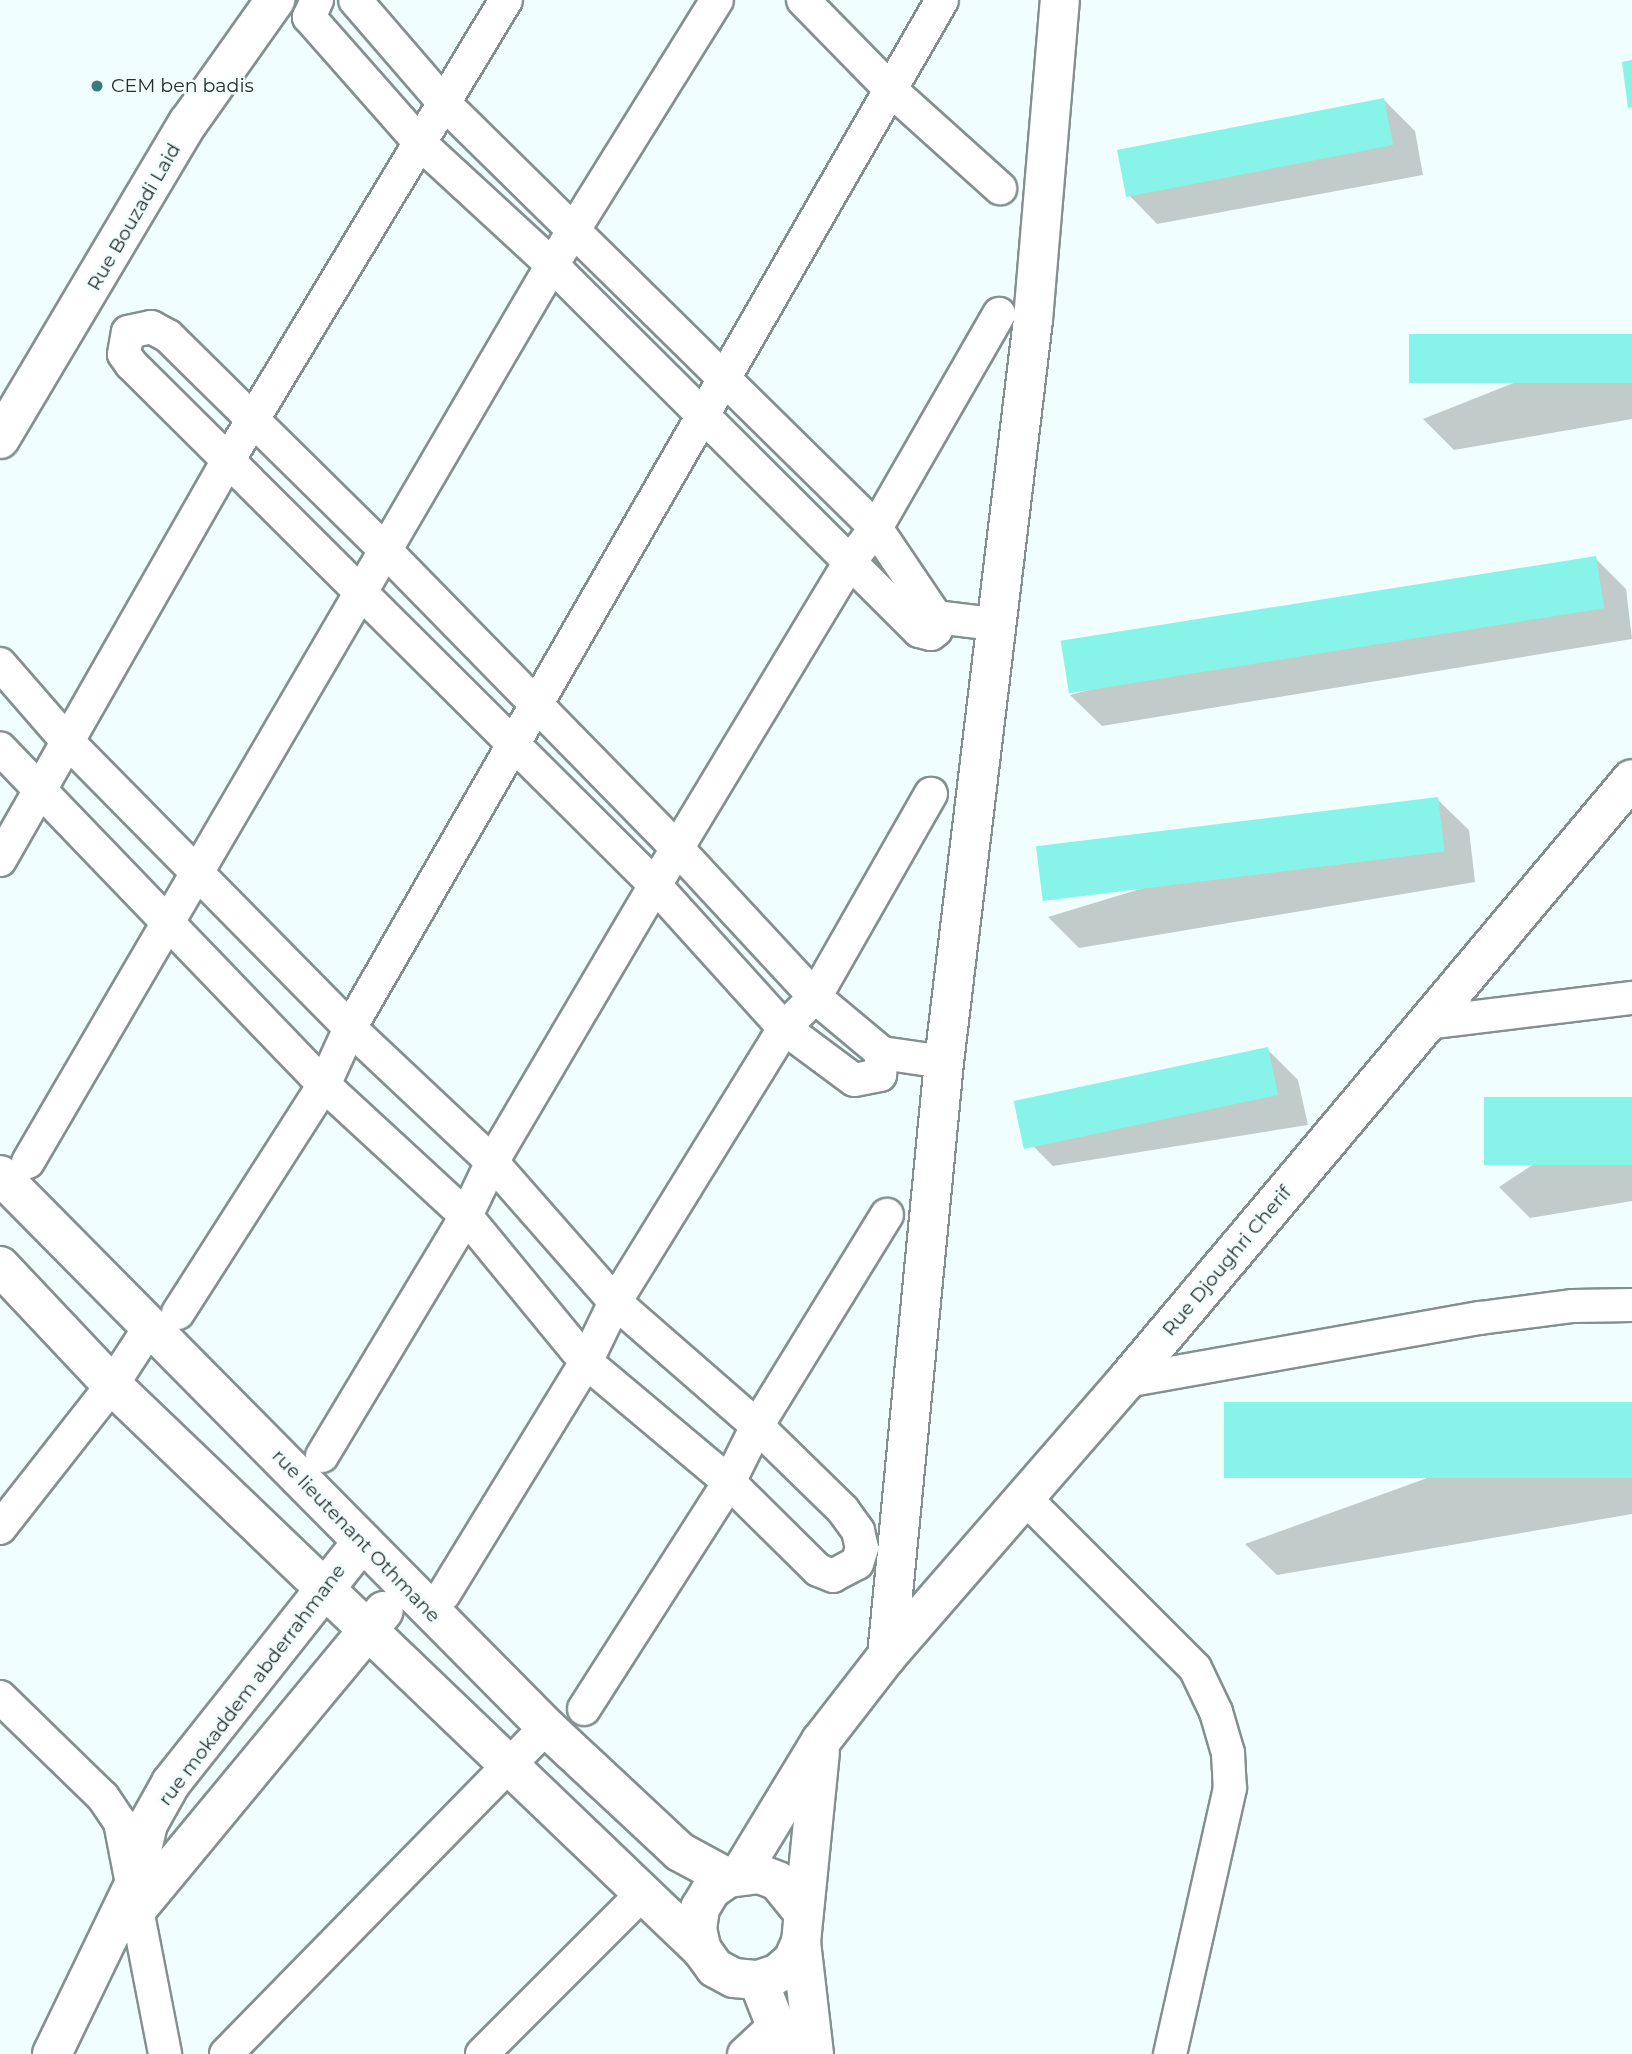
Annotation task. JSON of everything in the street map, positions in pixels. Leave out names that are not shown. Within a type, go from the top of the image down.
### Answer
[{"type":"main road","name":"Rue Bouzadi Laid","points":[[0,439],[188,123],[275,0]]},
{"type":"main road","points":[[887,1656],[944,1062],[994,624],[1033,320],[1060,0]]},
{"type":"main road","name":"Rue Djoughri Cherif","points":[[734,1876],[821,1741],[887,1656],[1023,1496],[1126,1381],[1632,779]]},
{"type":"main road","name":"rue lieutenant Othmane","points":[[14,1168],[164,1320],[405,1588],[546,1727],[680,1852],[734,1876]]},
{"type":"main road","points":[[0,1266],[112,1385],[702,1950],[715,1968],[734,1978],[758,1980],[777,1974],[793,1960],[801,1926],[821,1741]]},
{"type":"main road","name":"rue mokaddem abderrahmane","points":[[136,1897],[148,1824],[171,1783],[362,1542]]},
{"type":"main road","points":[[52,2054],[102,1947],[136,1897],[405,1588]]},
{"type":"main road","points":[[702,1950],[697,1929],[700,1908],[711,1890],[734,1876],[760,1874],[778,1881],[801,1926],[814,2054]]},
{"type":"main road","points":[[758,1980],[780,2040]]},
{"type":"street","points":[[317,0],[309,17],[421,144],[552,265],[702,418],[851,560],[919,631],[925,635],[936,630],[936,617],[876,528],[573,233],[444,103],[355,0]]},
{"type":"street","points":[[0,860],[42,793],[67,741],[229,460],[506,0]]},
{"type":"street","points":[[14,1168],[167,924],[552,265],[717,0]]},
{"type":"street","points":[[803,0],[891,90],[1000,188]]},
{"type":"street","points":[[0,1528],[164,1320],[324,1085],[350,1028],[942,0]]},
{"type":"street","points":[[322,1456],[466,1216],[492,1162],[655,885],[851,560],[876,528],[999,314]]},
{"type":"street","points":[[882,1053],[880,1075],[854,1080],[784,1028],[655,885],[131,364],[124,354],[128,332],[151,327],[168,336],[252,424],[385,550],[535,707],[677,848],[815,997],[882,1053],[944,1062]]},
{"type":"street","points":[[936,617],[994,624]]},
{"type":"street","points":[[0,664],[67,741],[350,1028],[492,1162],[615,1302],[757,1426],[843,1510],[858,1531],[862,1548],[856,1563],[833,1576],[818,1570],[729,1482],[586,1362],[466,1216],[324,1085],[0,748]]},
{"type":"street","points":[[444,1594],[586,1362],[615,1302],[784,1028],[815,997],[931,794]]},
{"type":"street","points":[[1427,1023],[1632,998]]},
{"type":"street","points":[[584,1709],[729,1482],[757,1426],[887,1215]]},
{"type":"street","points":[[1126,1381],[1480,1318],[1573,1306],[1632,1305]]},
{"type":"street","points":[[1023,1496],[1195,1668],[1216,1712],[1228,1752],[1230,1788],[1170,2054]]},
{"type":"street","points":[[0,1697],[103,1797],[120,1822],[165,2054]]},
{"type":"street","points":[[226,2054],[511,1767],[546,1727]]},
{"type":"street","points":[[482,2054],[643,1893]]},
{"type":"street","points":[[744,2054],[780,2040]]},
{"type":"building","points":[[1632,60],[1632,107],[1628,108],[1622,62]]},
{"type":"building","points":[[1384,98],[1393,145],[1126,197],[1117,150]]},
{"type":"building","points":[[1409,334],[1632,334],[1632,383],[1409,383]]},
{"type":"building","points":[[1596,556],[1604,608],[1069,693],[1061,641]]},
{"type":"building","points":[[1438,797],[1445,852],[1043,901],[1036,846]]},
{"type":"building","points":[[1268,1047],[1278,1095],[1024,1149],[1014,1101]]},
{"type":"building","points":[[1484,1097],[1632,1097],[1632,1165],[1484,1165]]},
{"type":"building","points":[[1224,1402],[1632,1402],[1632,1478],[1224,1478]]},
{"type":"place","name":"CEM ben badis","points":[[97,86]]}]
